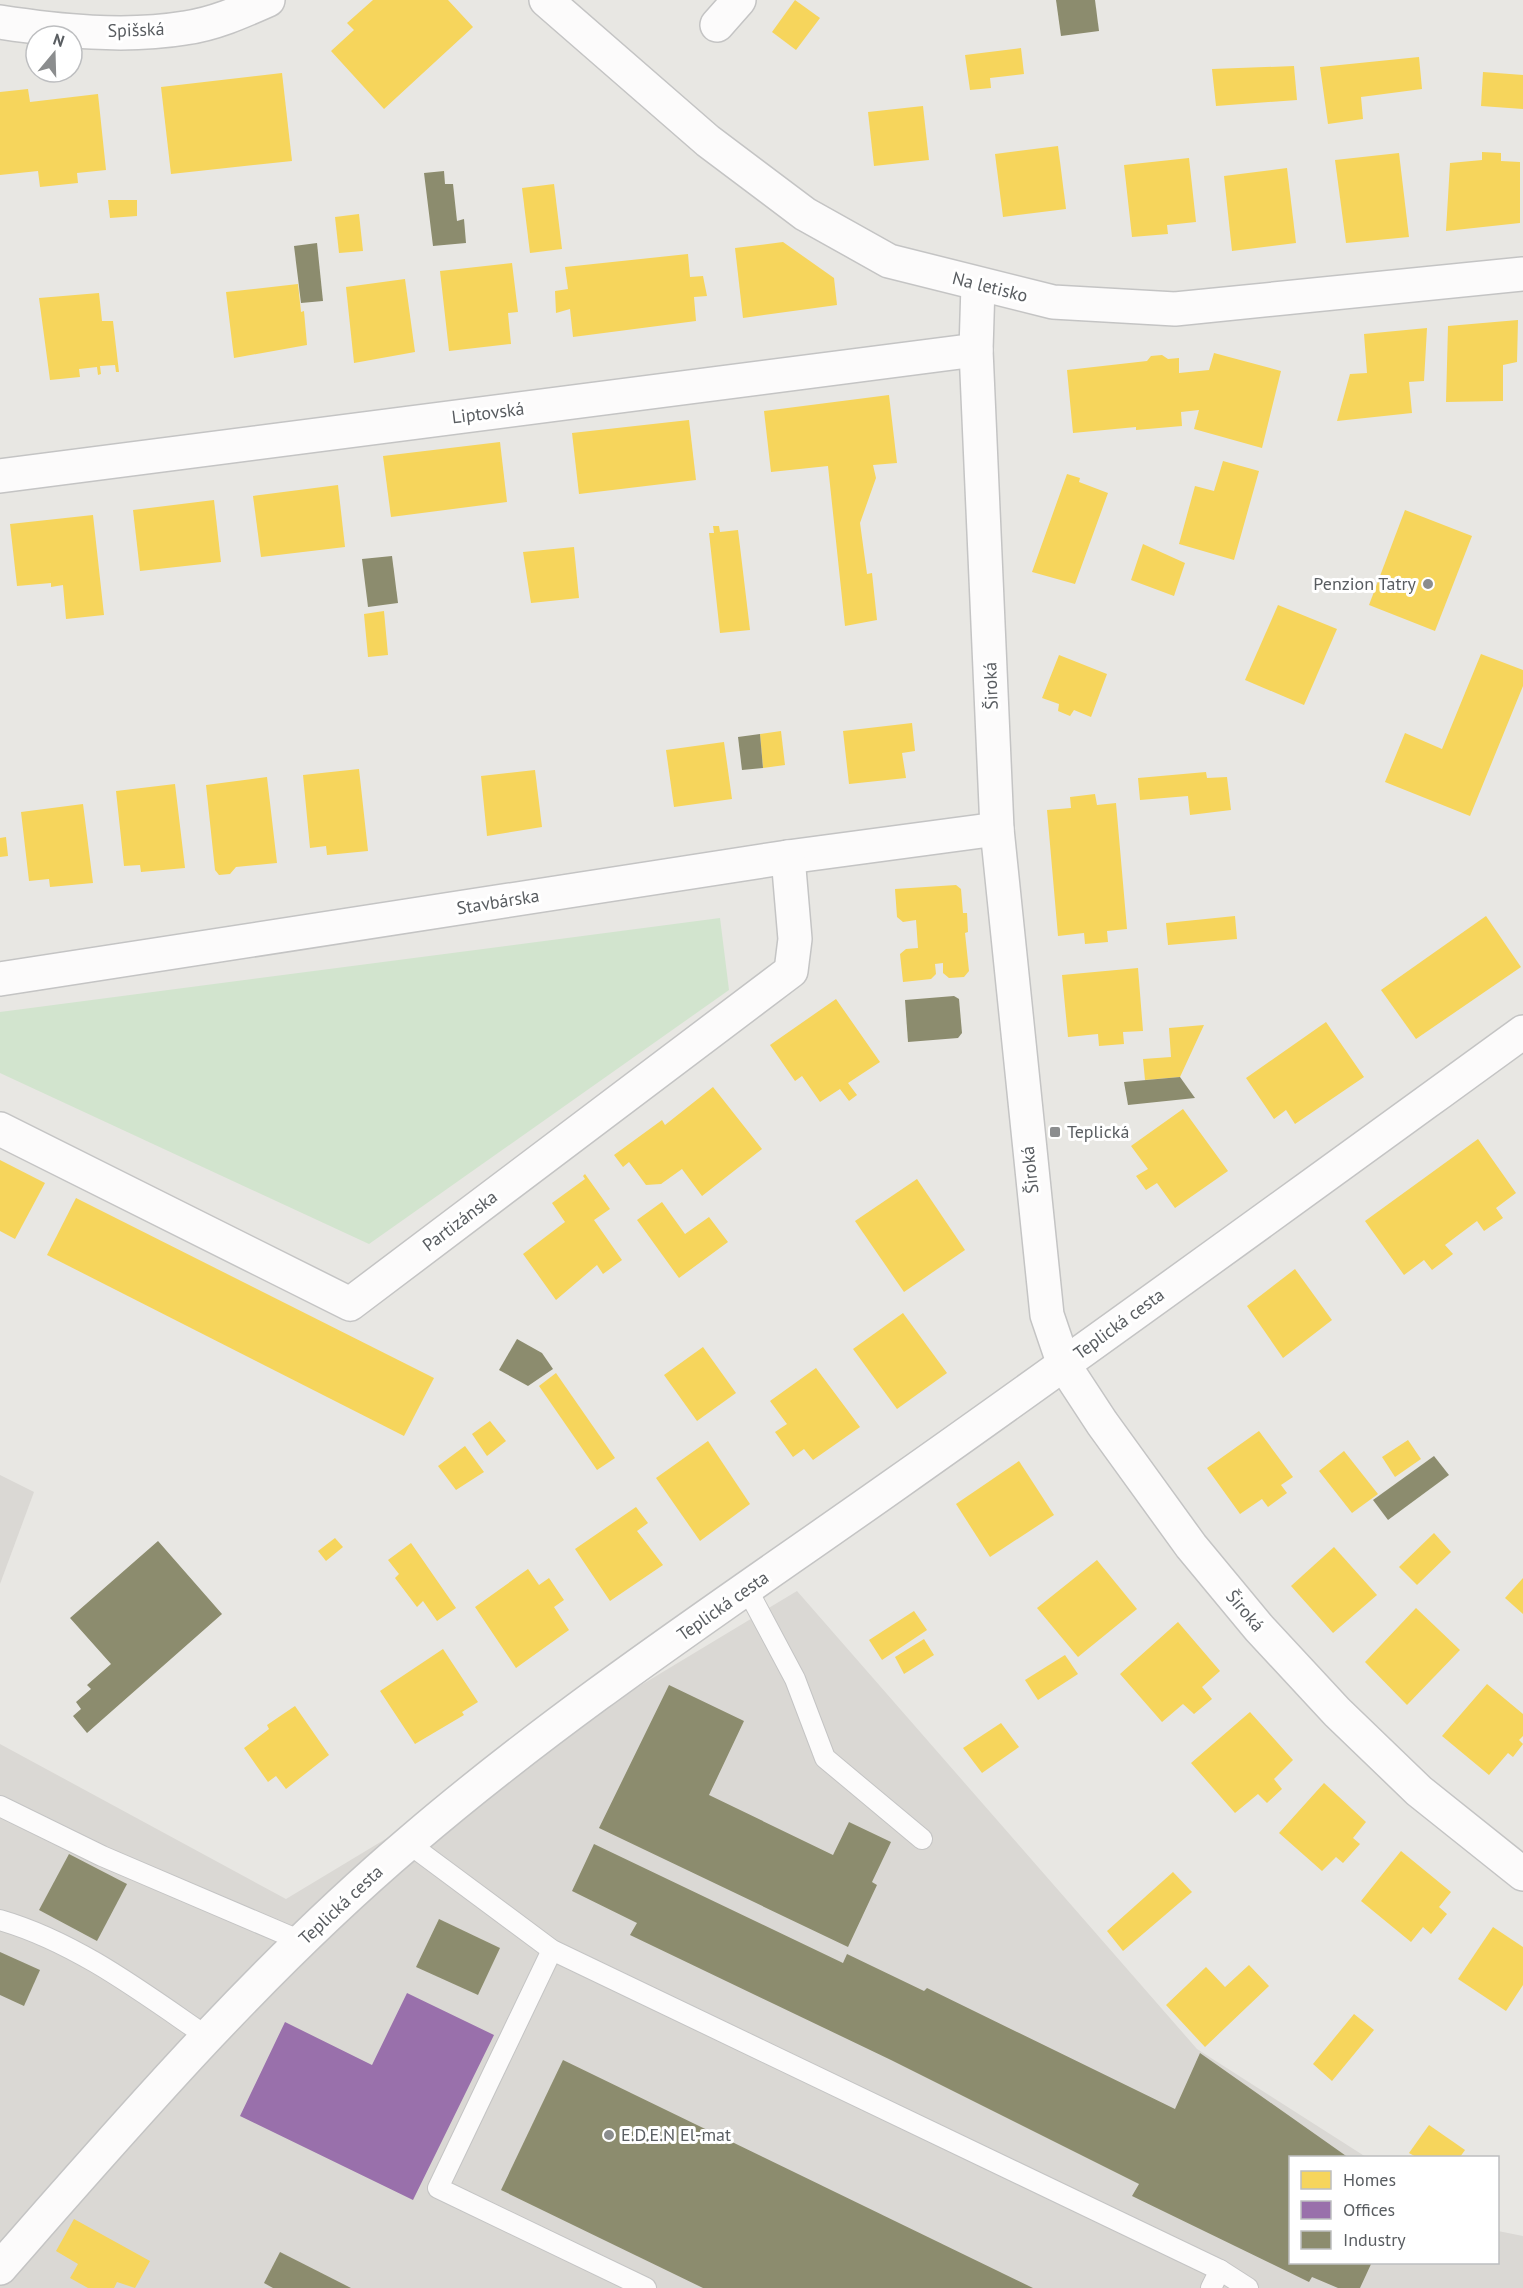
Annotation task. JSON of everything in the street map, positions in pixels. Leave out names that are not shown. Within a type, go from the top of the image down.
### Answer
[{"type":"street","name":"Spišská","points":[[0,22],[51,30],[124,32],[185,28],[233,16],[268,0]]},
{"type":"street","name":"Na letisko","points":[[546,0],[708,141],[805,214],[889,261],[1053,302],[1175,309],[1523,274]]},
{"type":"street","points":[[717,25],[739,0]]},
{"type":"street","name":"Široká","points":[[978,285],[976,350],[997,829],[1039,1262],[1047,1315],[1064,1365],[1155,1499],[1259,1628],[1337,1712],[1419,1791],[1523,1874]]},
{"type":"street","name":"Liptovská","points":[[0,476],[976,350]]},
{"type":"street","name":"Stavbárska","points":[[0,979],[788,857],[997,829]]},
{"type":"street","name":"Partizánska","points":[[0,1129],[350,1304],[791,971],[795,939],[788,857]]},
{"type":"street","name":"Teplická cesta","points":[[0,2268],[206,2036],[301,1941],[408,1843],[522,1749],[1064,1365],[1523,1032]]},
{"type":"lane","points":[[747,1589],[795,1679],[825,1758],[922,1839]]},
{"type":"lane","points":[[0,1806],[102,1856],[301,1941]]},
{"type":"lane","points":[[408,1843],[552,1950],[1216,2279],[1248,2288]]},
{"type":"lane","points":[[0,1920],[28,1929],[121,1978],[206,2036]]},
{"type":"lane","points":[[552,1950],[438,2188],[646,2288]]},
{"type":"shaded area","points":[[0,1475],[34,1492],[0,1584]]},
{"type":"shaded area","points":[[797,1591],[1197,2049],[1364,2156],[1289,2156],[1289,2264],[1499,2264],[1499,2231],[1523,2236],[1523,2288],[0,2288],[0,1744],[286,1899]]},
{"type":"green space","points":[[720,918],[729,990],[369,1244],[0,1073],[0,1012]]},
{"type":"building: Homes","points":[[373,0],[448,0],[473,27],[384,109],[331,51],[354,30],[347,23]]},
{"type":"building: Homes","points":[[795,0],[820,18],[796,50],[772,32]]},
{"type":"building: Homes","points":[[1021,48],[1024,74],[990,78],[991,88],[970,90],[965,55]]},
{"type":"building: Homes","points":[[1419,57],[1422,89],[1361,97],[1363,119],[1328,124],[1320,67]]},
{"type":"building: Homes","points":[[1294,66],[1297,100],[1216,106],[1212,69]]},
{"type":"building: Homes","points":[[1483,72],[1523,75],[1523,109],[1481,106]]},
{"type":"building: Homes","points":[[282,73],[292,161],[171,174],[161,87]]},
{"type":"building: Homes","points":[[28,89],[30,102],[98,94],[106,170],[77,173],[78,183],[40,187],[38,171],[0,175],[0,92]]},
{"type":"building: Homes","points":[[923,106],[929,160],[874,166],[868,112]]},
{"type":"building: Homes","points":[[1058,146],[1066,209],[1003,217],[995,154]]},
{"type":"building: Homes","points":[[1482,152],[1501,153],[1501,161],[1520,162],[1520,223],[1446,231],[1450,163],[1482,160]]},
{"type":"building: Homes","points":[[1399,153],[1409,237],[1346,243],[1335,160]]},
{"type":"building: Homes","points":[[1189,158],[1196,222],[1167,225],[1168,234],[1132,237],[1124,165]]},
{"type":"building: Homes","points":[[1287,168],[1296,243],[1232,251],[1224,176]]},
{"type":"building: Homes","points":[[554,184],[562,249],[530,253],[522,188]]},
{"type":"building: Homes","points":[[108,200],[137,200],[137,216],[110,218]]},
{"type":"building: Homes","points":[[359,214],[363,251],[339,253],[335,217]]},
{"type":"building: Homes","points":[[783,242],[834,278],[837,305],[743,318],[735,248]]},
{"type":"building: Homes","points":[[688,254],[690,277],[703,276],[707,296],[694,297],[696,321],[573,337],[570,309],[556,313],[555,291],[568,289],[565,267]]},
{"type":"building: Homes","points":[[512,263],[518,312],[508,313],[511,344],[449,351],[440,271]]},
{"type":"building: Homes","points":[[405,279],[415,352],[354,363],[346,287]]},
{"type":"building: Homes","points":[[298,284],[301,312],[304,311],[307,345],[234,358],[226,292]]},
{"type":"building: Homes","points":[[99,293],[102,321],[113,321],[119,372],[116,372],[115,365],[100,366],[101,374],[98,375],[97,367],[79,369],[80,377],[50,380],[39,298]]},
{"type":"building: Homes","points":[[1518,320],[1517,362],[1503,365],[1503,401],[1446,402],[1448,326]]},
{"type":"building: Homes","points":[[1427,328],[1424,381],[1409,382],[1412,413],[1337,421],[1350,374],[1367,373],[1364,334]]},
{"type":"building: Homes","points":[[1214,353],[1281,371],[1262,448],[1194,429],[1199,410],[1181,412],[1182,426],[1136,430],[1136,427],[1073,433],[1067,370],[1147,361],[1151,356],[1162,355],[1168,359],[1179,358],[1179,373],[1209,370]]},
{"type":"building: Homes","points":[[889,395],[897,463],[873,465],[876,478],[860,523],[867,574],[872,573],[877,620],[845,626],[828,466],[771,472],[764,411]]},
{"type":"building: Homes","points":[[689,420],[696,480],[579,494],[572,433]]},
{"type":"building: Homes","points":[[500,442],[507,502],[391,517],[383,456]]},
{"type":"building: Homes","points":[[1223,461],[1259,471],[1234,560],[1179,544],[1195,486],[1214,491]]},
{"type":"building: Homes","points":[[1067,474],[1080,478],[1079,482],[1108,493],[1075,584],[1032,572]]},
{"type":"building: Homes","points":[[338,485],[345,547],[261,557],[253,496]]},
{"type":"building: Homes","points":[[214,500],[221,562],[140,571],[133,510]]},
{"type":"building: Homes","points":[[1405,510],[1472,536],[1435,631],[1369,605]]},
{"type":"building: Homes","points":[[93,515],[104,615],[66,619],[63,585],[51,587],[51,583],[17,586],[10,524]]},
{"type":"building: Homes","points":[[713,526],[719,526],[720,532],[738,530],[750,630],[720,633],[709,533],[714,533]]},
{"type":"building: Homes","points":[[1143,544],[1185,563],[1174,596],[1131,580]]},
{"type":"building: Homes","points":[[574,547],[579,598],[531,603],[523,552]]},
{"type":"building: Homes","points":[[1278,605],[1337,629],[1304,705],[1245,680]]},
{"type":"building: Homes","points":[[384,611],[388,655],[368,657],[364,614]]},
{"type":"building: Homes","points":[[1481,654],[1523,670],[1523,686],[1470,816],[1385,782],[1405,733],[1442,749]]},
{"type":"building: Homes","points":[[1059,655],[1107,674],[1091,717],[1074,710],[1070,716],[1058,711],[1059,704],[1042,698]]},
{"type":"building: Homes","points":[[912,723],[915,751],[902,753],[906,778],[849,784],[843,731]]},
{"type":"building: Homes","points":[[781,731],[785,765],[763,768],[760,734]]},
{"type":"building: Homes","points":[[724,742],[732,799],[674,807],[666,750]]},
{"type":"building: Homes","points":[[359,769],[368,851],[327,855],[326,846],[310,848],[303,775]]},
{"type":"building: Homes","points":[[535,770],[542,827],[487,836],[481,776]]},
{"type":"building: Homes","points":[[1206,772],[1207,778],[1227,777],[1231,810],[1190,815],[1188,796],[1140,800],[1138,778]]},
{"type":"building: Homes","points":[[267,777],[277,863],[236,867],[230,874],[219,875],[215,870],[206,785]]},
{"type":"building: Homes","points":[[175,784],[185,868],[141,872],[140,865],[124,866],[116,791]]},
{"type":"building: Homes","points":[[1095,794],[1097,805],[1116,803],[1127,929],[1107,931],[1108,942],[1085,944],[1084,933],[1058,936],[1047,810],[1071,808],[1070,797]]},
{"type":"building: Homes","points":[[83,804],[93,883],[50,887],[49,879],[29,881],[21,812]]},
{"type":"building: Homes","points":[[6,837],[8,856],[0,857],[0,838]]},
{"type":"building: Homes","points":[[956,885],[961,889],[963,913],[967,913],[968,932],[965,933],[969,971],[964,977],[949,978],[943,973],[943,963],[935,964],[936,974],[931,979],[903,982],[900,954],[906,949],[918,948],[916,920],[903,922],[897,917],[895,889]]},
{"type":"building: Homes","points":[[1235,916],[1237,939],[1168,945],[1166,923]]},
{"type":"building: Homes","points":[[1486,916],[1521,967],[1416,1039],[1381,990]]},
{"type":"building: Homes","points":[[1138,968],[1143,1031],[1123,1032],[1124,1044],[1099,1046],[1098,1034],[1068,1037],[1062,975]]},
{"type":"building: Homes","points":[[836,999],[880,1062],[848,1083],[857,1095],[849,1101],[840,1089],[820,1102],[802,1076],[795,1081],[770,1045]]},
{"type":"building: Homes","points":[[1326,1022],[1364,1077],[1295,1124],[1286,1110],[1274,1119],[1246,1078]]},
{"type":"building: Homes","points":[[1204,1025],[1180,1077],[1145,1080],[1143,1059],[1171,1057],[1169,1028]]},
{"type":"building: Homes","points":[[713,1087],[762,1149],[702,1196],[682,1169],[661,1184],[646,1185],[629,1162],[623,1167],[614,1155],[662,1120],[665,1125]]},
{"type":"building: Homes","points":[[1183,1109],[1228,1171],[1175,1208],[1157,1183],[1146,1190],[1136,1176],[1148,1169],[1131,1146]]},
{"type":"building: Homes","points":[[1478,1139],[1516,1193],[1496,1208],[1503,1218],[1484,1231],[1477,1221],[1445,1245],[1453,1254],[1432,1270],[1424,1260],[1404,1275],[1365,1221]]},
{"type":"building: Homes","points":[[0,1160],[45,1183],[15,1239],[0,1231]]},
{"type":"building: Homes","points":[[585,1174],[610,1209],[594,1220],[622,1260],[603,1274],[597,1265],[556,1300],[523,1254],[565,1222],[552,1203],[585,1179],[583,1176]]},
{"type":"building: Homes","points":[[917,1179],[965,1250],[904,1292],[855,1221]]},
{"type":"building: Homes","points":[[76,1198],[434,1378],[404,1436],[47,1255]]},
{"type":"building: Homes","points":[[662,1202],[685,1234],[709,1217],[728,1242],[679,1278],[637,1220]]},
{"type":"building: Homes","points":[[1295,1269],[1332,1320],[1283,1358],[1247,1306]]},
{"type":"building: Homes","points":[[903,1313],[947,1373],[897,1409],[853,1349]]},
{"type":"building: Homes","points":[[703,1347],[736,1393],[697,1421],[664,1375]]},
{"type":"building: Homes","points":[[816,1368],[860,1427],[813,1460],[804,1449],[793,1457],[775,1432],[787,1424],[770,1401]]},
{"type":"building: Homes","points":[[556,1373],[615,1458],[597,1470],[539,1386]]},
{"type":"building: Homes","points":[[490,1421],[506,1441],[487,1456],[472,1434]]},
{"type":"building: Homes","points":[[1259,1431],[1293,1477],[1281,1485],[1287,1493],[1268,1507],[1262,1499],[1240,1514],[1207,1468]]},
{"type":"building: Homes","points":[[1408,1440],[1421,1459],[1395,1477],[1382,1457]]},
{"type":"building: Homes","points":[[708,1441],[750,1504],[700,1541],[656,1478]]},
{"type":"building: Homes","points":[[465,1446],[484,1472],[456,1490],[438,1466]]},
{"type":"building: Homes","points":[[1344,1451],[1378,1494],[1352,1513],[1319,1471]]},
{"type":"building: Homes","points":[[1019,1461],[1054,1515],[990,1557],[956,1504]]},
{"type":"building: Homes","points":[[636,1507],[648,1523],[637,1531],[663,1565],[610,1601],[575,1549]]},
{"type":"building: Homes","points":[[1434,1533],[1451,1552],[1417,1585],[1399,1567]]},
{"type":"building: Homes","points":[[335,1538],[343,1547],[326,1561],[318,1551]]},
{"type":"building: Homes","points":[[411,1543],[456,1608],[437,1621],[423,1601],[417,1607],[395,1578],[399,1574],[388,1560]]},
{"type":"building: Homes","points":[[1334,1547],[1377,1595],[1333,1633],[1291,1586]]},
{"type":"building: Homes","points":[[1097,1560],[1137,1609],[1078,1657],[1037,1608]]},
{"type":"building: Homes","points":[[528,1569],[539,1585],[549,1578],[564,1600],[554,1607],[569,1630],[516,1668],[475,1607]]},
{"type":"building: Homes","points":[[1523,1578],[1523,1614],[1505,1598]]},
{"type":"building: Homes","points":[[1416,1608],[1460,1650],[1407,1705],[1365,1662]]},
{"type":"building: Homes","points":[[914,1611],[927,1630],[882,1660],[869,1640]]},
{"type":"building: Homes","points":[[1178,1622],[1220,1671],[1202,1687],[1212,1699],[1194,1714],[1183,1704],[1162,1722],[1120,1674]]},
{"type":"building: Homes","points":[[924,1639],[934,1655],[904,1674],[895,1657]]},
{"type":"building: Homes","points":[[443,1649],[478,1702],[462,1712],[464,1715],[415,1744],[380,1691]]},
{"type":"building: Homes","points":[[1065,1655],[1078,1674],[1038,1700],[1025,1680]]},
{"type":"building: Homes","points":[[1487,1684],[1523,1714],[1523,1736],[1519,1740],[1523,1744],[1513,1757],[1508,1753],[1489,1775],[1442,1736]]},
{"type":"building: Homes","points":[[295,1706],[329,1755],[286,1789],[276,1776],[268,1782],[244,1748],[269,1729],[267,1725]]},
{"type":"building: Homes","points":[[1250,1712],[1293,1760],[1274,1779],[1282,1789],[1267,1803],[1258,1794],[1235,1813],[1191,1763]]},
{"type":"building: Homes","points":[[1001,1723],[1019,1747],[982,1773],[963,1748]]},
{"type":"building: Homes","points":[[1324,1783],[1366,1822],[1353,1838],[1360,1844],[1343,1863],[1336,1857],[1322,1871],[1279,1833]]},
{"type":"building: Homes","points":[[1401,1851],[1451,1892],[1439,1907],[1447,1914],[1431,1934],[1423,1927],[1411,1942],[1361,1901]]},
{"type":"building: Homes","points":[[1173,1872],[1192,1892],[1123,1951],[1107,1931]]},
{"type":"building: Homes","points":[[1493,1927],[1523,1947],[1523,1985],[1506,2011],[1458,1979]]},
{"type":"building: Homes","points":[[1249,1965],[1269,1986],[1205,2047],[1166,2005],[1206,1967],[1225,1987]]},
{"type":"building: Homes","points":[[1354,2014],[1374,2030],[1332,2081],[1313,2064]]},
{"type":"building: Homes","points":[[1429,2125],[1465,2150],[1461,2156],[1414,2156],[1409,2153]]},
{"type":"building: Homes","points":[[74,2219],[150,2261],[135,2288],[117,2282],[114,2288],[88,2288],[70,2278],[78,2264],[56,2251]]},
{"type":"building: Offices","points":[[407,1993],[494,2035],[413,2200],[240,2116],[285,2022],[372,2065]]},
{"type":"building: Industry","points":[[1056,0],[1095,0],[1099,31],[1061,36]]},
{"type":"building: Industry","points":[[444,171],[445,184],[453,184],[457,221],[464,219],[466,243],[433,246],[424,173]]},
{"type":"building: Industry","points":[[317,243],[323,301],[301,303],[294,246]]},
{"type":"building: Industry","points":[[392,556],[398,603],[368,607],[362,559]]},
{"type":"building: Industry","points":[[760,734],[763,768],[742,770],[738,737]]},
{"type":"building: Industry","points":[[954,996],[959,999],[962,1033],[958,1038],[908,1042],[905,1000]]},
{"type":"building: Industry","points":[[1180,1077],[1195,1098],[1128,1105],[1124,1082]]},
{"type":"building: Industry","points":[[517,1339],[542,1353],[553,1369],[528,1386],[499,1370]]},
{"type":"building: Industry","points":[[1434,1456],[1449,1475],[1388,1520],[1373,1500]]},
{"type":"building: Industry","points":[[158,1541],[222,1614],[87,1733],[73,1716],[81,1709],[76,1702],[91,1689],[87,1685],[111,1664],[70,1618]]},
{"type":"building: Industry","points":[[669,1685],[744,1721],[709,1795],[833,1855],[849,1822],[891,1842],[872,1882],[877,1885],[848,1947],[599,1828]]},
{"type":"building: Industry","points":[[594,1844],[843,1963],[847,1954],[924,1991],[927,1988],[1175,2109],[1200,2053],[1346,2156],[1289,2156],[1289,2264],[1371,2264],[1360,2288],[1338,2288],[1312,2277],[1309,2282],[1132,2196],[1139,2184],[891,2060],[630,1935],[637,1923],[572,1891]]},
{"type":"building: Industry","points":[[69,1854],[127,1884],[97,1941],[39,1910]]},
{"type":"building: Industry","points":[[439,1919],[500,1948],[478,1995],[416,1967]]},
{"type":"building: Industry","points":[[0,1952],[40,1970],[24,2006],[0,1995]]},
{"type":"building: Industry","points":[[563,2060],[1033,2288],[703,2288],[501,2190]]},
{"type":"building: Industry","points":[[280,2252],[351,2288],[273,2288],[264,2283]]},
{"type":"place","name":"Penzion Tatry","points":[[1428,584]]},
{"type":"place","name":"Teplická","points":[[1055,1132]]},
{"type":"place","name":"E.D.E.N El-mat","points":[[609,2135]]}]
